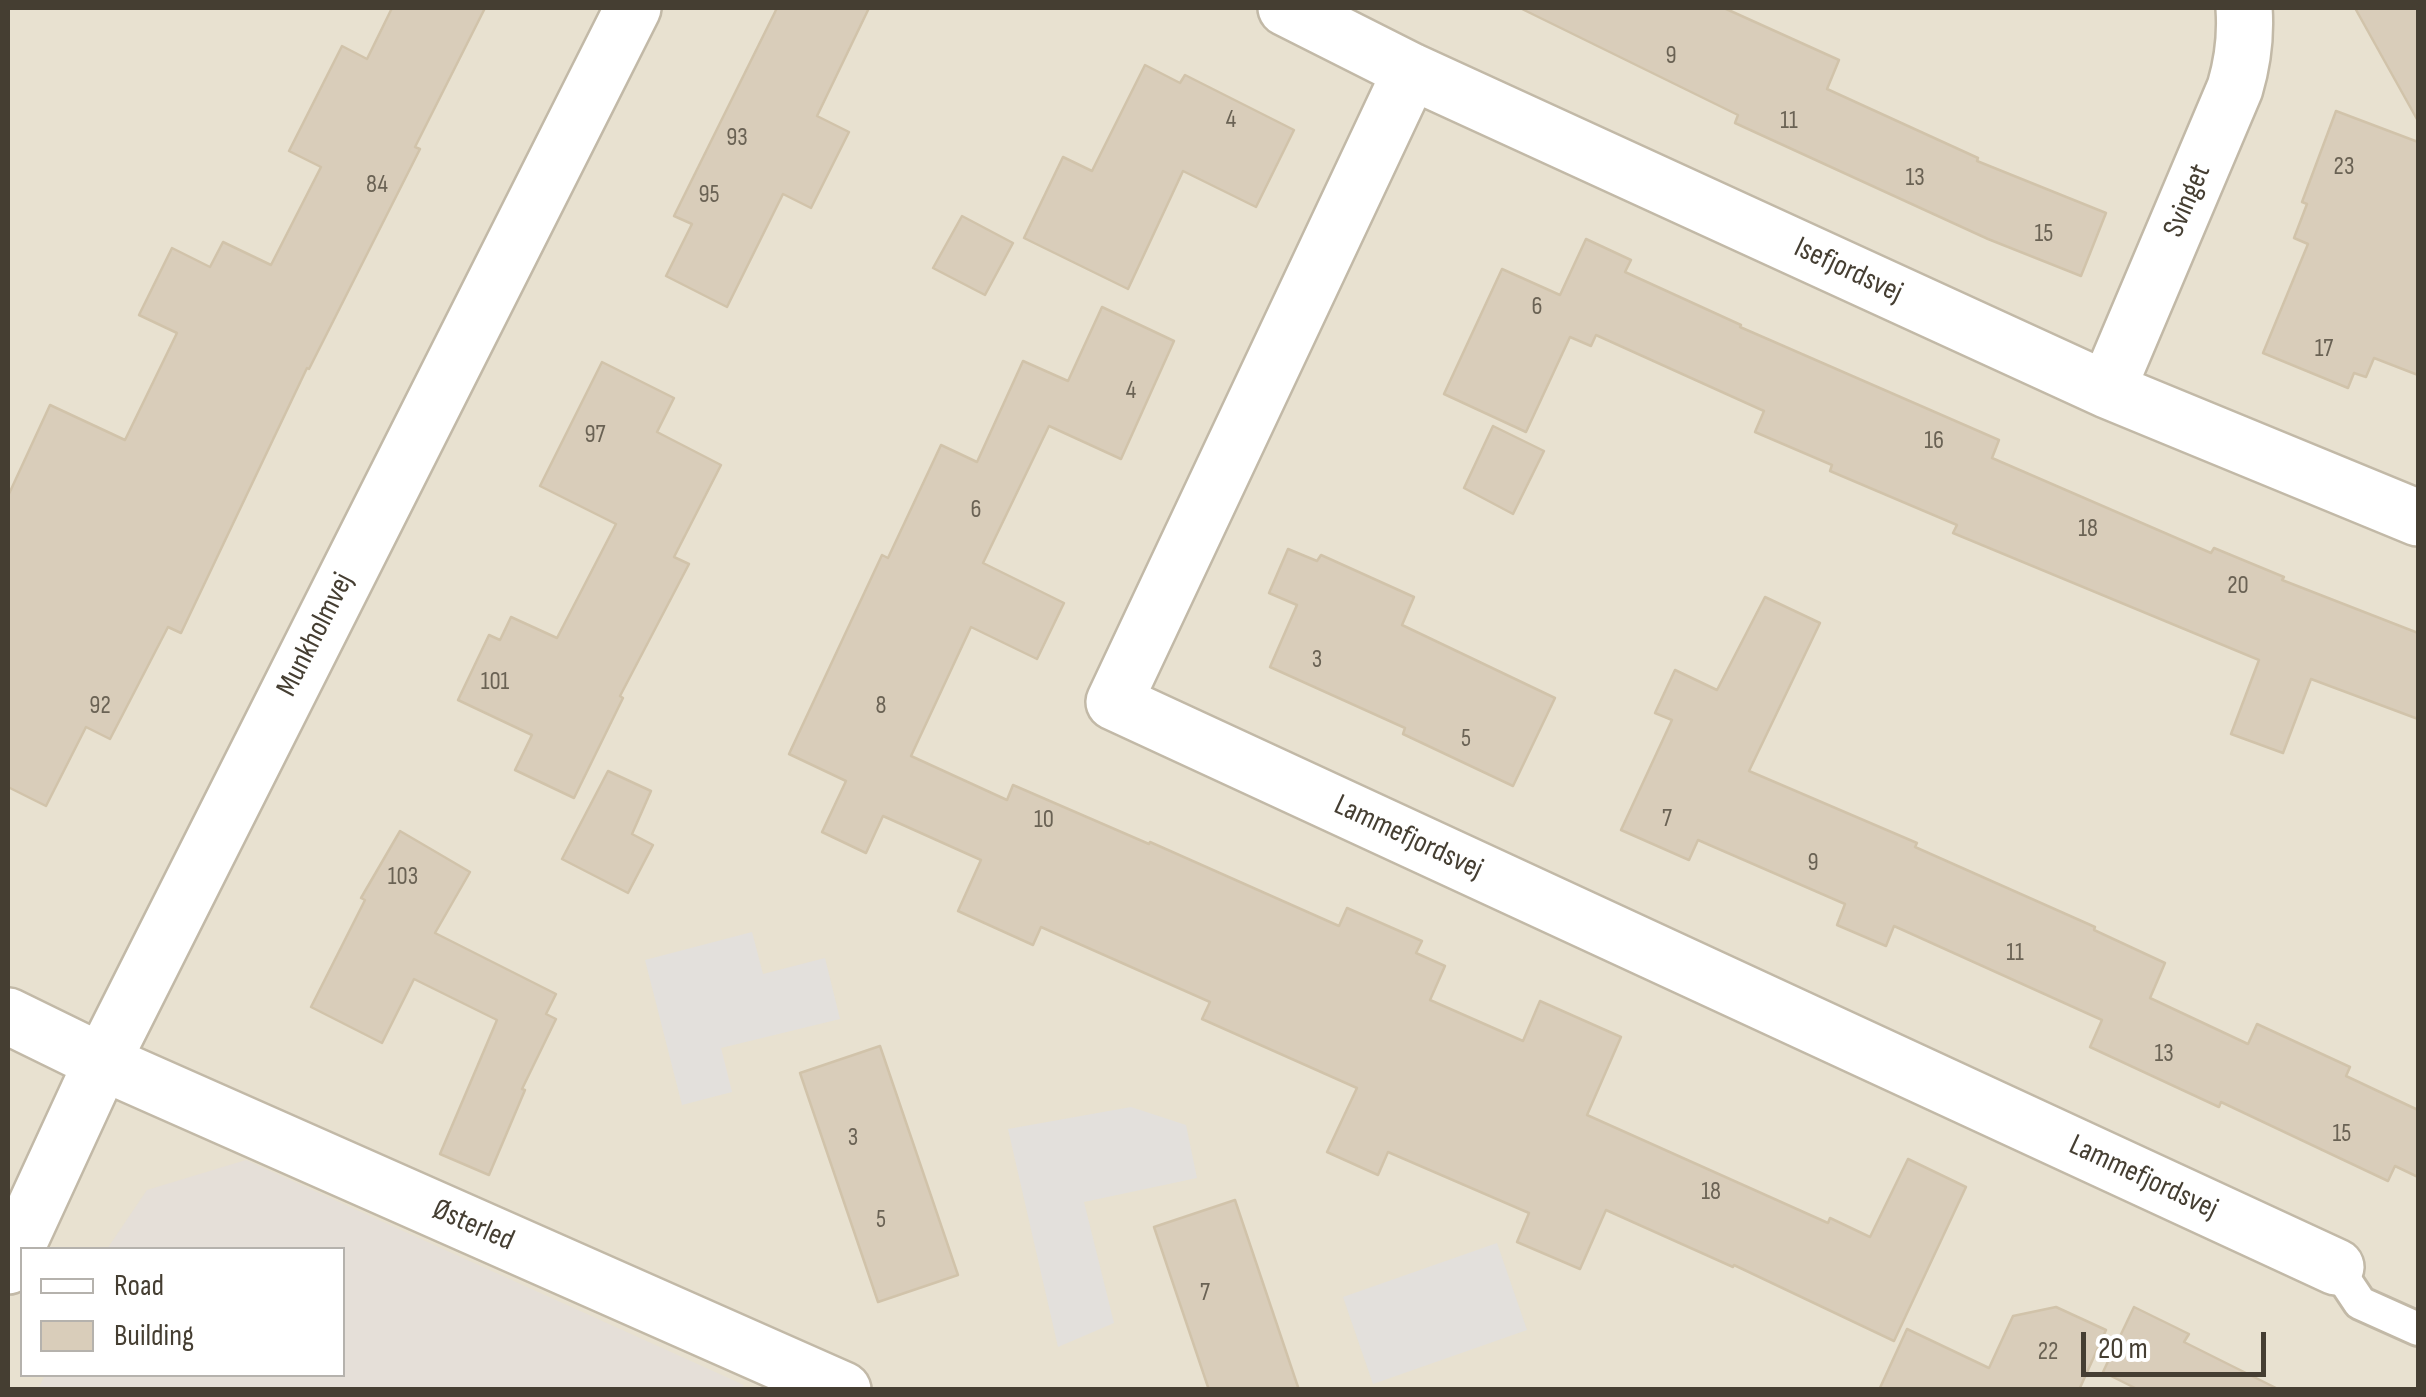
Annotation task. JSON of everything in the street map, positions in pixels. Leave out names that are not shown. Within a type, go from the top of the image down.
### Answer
[{"type":"street","name":"Munkholmvej","points":[[8,1266],[102,1062],[633,8]]},
{"type":"street","name":"Isefjordsvej","points":[[1286,8],[1411,70],[2108,390],[2418,518]]},
{"type":"street","name":"Svinget","points":[[2108,390],[2235,88],[2243,63],[2244,8]]},
{"type":"street","name":"Lammefjordsvej","points":[[1411,70],[1114,702],[2336,1268]]},
{"type":"street","name":"Østerled","points":[[8,1016],[102,1062],[843,1390]]},
{"type":"lane","points":[[2336,1268],[2360,1303],[2418,1329]]},
{"type":"shaded area","points":[[8,8],[2418,8],[2418,1389],[8,1390]]},
{"type":"shaded area","points":[[752,932],[763,974],[825,958],[840,1019],[721,1048],[732,1092],[682,1105],[645,960]]},
{"type":"shaded area","points":[[1131,1107],[1186,1125],[1197,1178],[1084,1202],[1114,1323],[1058,1347],[1008,1129]]},
{"type":"shaded area","points":[[246,1160],[744,1385],[742,1389],[38,1389],[44,1377],[345,1377],[345,1247],[108,1247],[147,1190]]},
{"type":"shaded area","points":[[1497,1243],[1527,1330],[1373,1384],[1343,1297]]},
{"type":"building","points":[[392,8],[485,8],[415,147],[420,149],[307,368],[181,633],[168,627],[110,739],[86,727],[46,806],[8,787],[8,496],[50,405],[125,440],[177,333],[139,315],[172,248],[210,267],[223,242],[271,265],[321,167],[289,151],[342,46],[367,59]]},
{"type":"building","points":[[777,8],[869,8],[817,116],[849,132],[811,208],[783,194],[727,307],[666,276],[692,224],[674,216]]},
{"type":"building","points":[[1520,8],[1724,8],[1839,60],[1827,89],[1978,158],[1977,161],[2106,213],[2081,276],[1988,239],[1735,123],[1738,115]]},
{"type":"building","points":[[2355,8],[2418,8],[2418,121]]},
{"type":"building","points":[[1145,65],[1180,83],[1185,75],[1294,130],[1256,207],[1183,171],[1128,289],[1024,238],[1063,157],[1092,171]]},
{"type":"building","points":[[2336,111],[2418,142],[2418,375],[2374,358],[2366,377],[2354,373],[2348,388],[2263,353],[2308,244],[2294,238],[2307,204],[2302,202]]},
{"type":"building","points":[[962,216],[1013,243],[985,295],[933,268]]},
{"type":"building","points":[[1586,239],[1631,260],[1625,272],[1740,327],[1999,440],[1992,458],[2211,553],[2214,548],[2284,577],[2282,580],[2418,633],[2418,719],[2311,679],[2283,753],[2231,734],[2259,660],[1953,533],[1957,525],[1830,471],[1832,465],[1755,432],[1764,411],[1596,335],[1591,346],[1570,337],[1526,432],[1444,394],[1502,269],[1560,295]]},
{"type":"building","points":[[1102,307],[1174,341],[1121,459],[1049,426],[983,563],[1064,603],[1037,659],[971,627],[911,756],[1007,800],[1013,785],[1339,926],[1347,908],[1422,941],[1416,953],[1445,966],[1430,1000],[1523,1041],[1540,1001],[1621,1037],[1587,1115],[1828,1223],[1830,1218],[1870,1237],[1908,1159],[1966,1187],[1894,1341],[1606,1210],[1580,1269],[1517,1242],[1529,1213],[1388,1152],[1378,1175],[1327,1152],[1357,1088],[1202,1019],[1210,1002],[1041,927],[1033,945],[958,911],[981,860],[883,816],[866,853],[822,832],[846,781],[789,754],[882,555],[888,558],[941,445],[977,462],[1023,361],[1068,381]]},
{"type":"building","points":[[602,362],[674,398],[657,432],[721,465],[674,557],[689,564],[620,696],[623,698],[574,798],[515,770],[532,735],[458,700],[489,635],[500,640],[511,617],[557,638],[616,524],[540,486]]},
{"type":"building","points":[[1493,426],[1544,451],[1513,514],[1464,488]]},
{"type":"building","points":[[1288,549],[1317,561],[1321,555],[1414,597],[1402,625],[1555,698],[1513,786],[1403,734],[1405,728],[1270,667],[1297,605],[1269,593]]},
{"type":"building","points":[[1765,597],[1820,623],[1749,771],[1917,843],[1915,847],[2095,927],[2094,930],[2165,963],[2150,998],[2248,1044],[2257,1024],[2350,1067],[2346,1076],[2418,1110],[2418,1177],[2395,1166],[2388,1181],[2221,1102],[2219,1107],[2090,1047],[2102,1020],[1894,926],[1886,946],[1837,925],[1845,904],[1698,840],[1689,860],[1621,830],[1672,720],[1655,713],[1675,670],[1717,690]]},
{"type":"building","points":[[608,771],[651,791],[632,834],[653,845],[628,893],[562,859]]},
{"type":"building","points":[[400,831],[470,872],[435,933],[556,994],[546,1014],[556,1019],[522,1089],[525,1090],[489,1175],[440,1154],[497,1020],[414,979],[382,1043],[311,1007],[365,900],[361,898]]},
{"type":"building","points":[[880,1046],[958,1275],[878,1302],[800,1073]]},
{"type":"building","points":[[1235,1200],[1299,1390],[1209,1390],[1154,1227]]},
{"type":"building","points":[[2056,1307],[2106,1330],[2079,1390],[1879,1390],[1907,1329],[1989,1368],[2013,1316]]},
{"type":"building","points":[[2134,1307],[2189,1334],[2184,1342],[2280,1390],[2139,1390],[2103,1372]]}]
